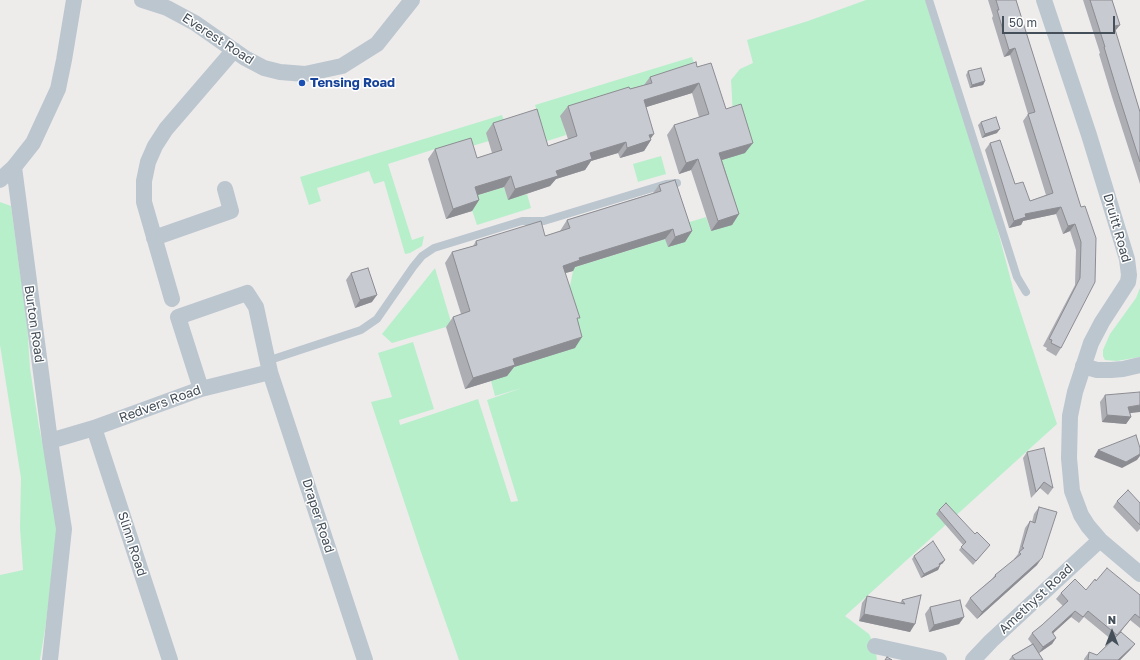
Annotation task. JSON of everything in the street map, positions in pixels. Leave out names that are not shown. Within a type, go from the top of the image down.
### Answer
[{"type":"street","points":[[0,180],[14,167],[33,143],[58,89],[74,0]]},
{"type":"street","name":"Everest Road","points":[[142,0],[167,8],[195,23],[234,50],[264,68],[280,72],[305,74],[342,66],[377,44],[412,0]]},
{"type":"street","name":"Druitt Road","points":[[1044,0],[1091,142],[1127,259],[1135,277],[1128,282],[1102,322],[1091,343],[1075,392],[1070,416],[1069,458],[1072,491],[1081,515],[1088,526],[1100,540],[1140,574]]},
{"type":"street","points":[[172,299],[144,202],[144,181],[148,162],[155,146],[166,129],[234,50]]},
{"type":"street","name":"Burton Road","points":[[14,167],[50,441],[64,529],[50,660]]},
{"type":"street","points":[[154,238],[231,211],[225,189]]},
{"type":"street","name":"Draper Road","points":[[200,389],[178,317],[247,293],[256,307],[269,366],[365,660]]},
{"type":"street","points":[[1083,366],[1097,370],[1112,370],[1140,365]]},
{"type":"street","name":"Redvers Road","points":[[50,441],[94,428],[200,389],[269,366]]},
{"type":"street","name":"Slinn Road","points":[[94,428],[170,660]]},
{"type":"street","name":"Amethyst Road","points":[[973,660],[991,641],[1100,540]]},
{"type":"street","points":[[875,646],[938,660]]},
{"type":"lane","points":[[929,0],[1017,277],[1026,292]]},
{"type":"lane","points":[[269,366],[361,330],[377,319],[398,286],[413,267],[422,256],[434,248],[522,221],[544,221],[666,184],[677,183]]},
{"type":"green space","points":[[866,0],[925,0],[990,201],[1014,292],[1057,424],[845,616],[869,634],[875,646],[877,660],[459,660],[371,402],[392,397],[378,353],[413,342],[434,409],[399,420],[400,425],[478,399],[511,502],[518,501],[487,400],[522,388],[495,396],[491,381],[497,342],[569,291],[573,271],[572,268],[665,239],[680,225],[706,217],[711,231],[712,163],[733,115],[731,80],[740,69],[753,63],[747,40],[808,21]]},
{"type":"green space","points":[[692,57],[698,75],[561,116],[566,135],[547,141],[535,105]]},
{"type":"green space","points":[[502,115],[506,127],[489,141],[438,156],[435,149],[388,164],[412,240],[424,236],[422,246],[410,253],[405,254],[384,181],[374,184],[369,171],[317,188],[321,201],[309,205],[300,177]]},
{"type":"green space","points":[[661,156],[666,174],[638,182],[633,164]]},
{"type":"green space","points":[[504,187],[508,199],[527,194],[531,208],[477,225],[468,198]]},
{"type":"green space","points":[[0,202],[11,206],[27,324],[30,368],[57,530],[40,660],[0,660],[0,575],[23,570],[20,528],[21,478],[0,345]]},
{"type":"green space","points":[[435,268],[451,322],[446,327],[392,343],[382,334]]},
{"type":"green space","points":[[1140,288],[1140,357],[1117,361],[1105,360],[1103,350],[1110,334],[1136,298]]},
{"type":"building","points":[[996,0],[1016,0],[1081,207],[1085,206],[1096,238],[1095,282],[1061,348],[1051,343],[1052,340],[1049,339],[1080,278],[1081,242],[1075,224],[1068,226],[1061,207],[1025,214],[1026,217],[1014,221],[990,143],[1000,140],[1015,184],[1023,182],[1030,201],[1053,193],[1028,114],[1035,112],[1015,48],[1009,50],[997,10],[999,10]]},
{"type":"building","points":[[1090,0],[1112,0],[1120,25],[1114,26],[1140,112],[1140,162],[1117,90]]},
{"type":"building","points":[[696,62],[697,67],[711,63],[726,109],[741,104],[753,143],[719,153],[739,214],[718,221],[698,159],[686,163],[674,125],[709,114],[699,83],[644,100],[654,134],[649,135],[651,140],[627,148],[626,142],[590,153],[592,159],[556,171],[558,176],[515,189],[511,176],[475,187],[479,200],[453,209],[435,149],[471,138],[477,158],[502,150],[493,123],[537,109],[548,146],[577,136],[568,106],[629,87],[630,89],[652,83],[650,77]]},
{"type":"building","points":[[981,68],[985,81],[972,85],[968,71]]},
{"type":"building","points":[[996,117],[1000,129],[985,134],[981,122]]},
{"type":"building","points":[[675,180],[692,231],[675,237],[673,229],[579,258],[580,260],[563,266],[580,318],[577,318],[582,337],[513,359],[515,365],[473,378],[453,317],[470,311],[452,252],[477,245],[476,241],[541,221],[545,236],[570,228],[567,220],[661,191],[659,185]]},
{"type":"building","points":[[368,268],[377,295],[360,300],[351,273]]},
{"type":"building","points":[[1140,392],[1140,405],[1128,407],[1131,417],[1107,415],[1105,395]]},
{"type":"building","points":[[1136,435],[1140,448],[1140,454],[1126,462],[1098,450]]},
{"type":"building","points":[[1044,448],[1053,488],[1044,482],[1036,492],[1027,452]]},
{"type":"building","points":[[1128,490],[1140,503],[1140,525],[1117,501]]},
{"type":"building","points":[[946,503],[975,534],[977,532],[990,545],[976,561],[961,547],[966,542],[939,510]]},
{"type":"building","points":[[1039,507],[1057,512],[1042,558],[982,612],[970,598],[1021,554],[1019,552],[1024,548],[1022,547],[1030,521],[1035,523]]},
{"type":"building","points":[[933,541],[945,560],[939,564],[940,566],[924,574],[914,556]]},
{"type":"building","points":[[1107,568],[1140,595],[1140,618],[1135,614],[1117,635],[1088,611],[1083,617],[1075,611],[1052,632],[1056,638],[1043,647],[1032,633],[1068,601],[1061,593],[1075,579],[1086,590]]},
{"type":"building","points":[[921,595],[915,624],[864,614],[867,596],[905,604],[902,600]]},
{"type":"building","points":[[960,600],[964,617],[934,625],[930,607]]},
{"type":"building","points":[[1121,632],[1135,644],[1118,660],[1088,660],[1089,652],[1097,655]]},
{"type":"building","points":[[1033,644],[1043,660],[1015,660],[1012,656]]},
{"type":"building","points":[[887,657],[892,660],[885,660]]},
{"type":"place","name":"Tensing Road","points":[[302,83]]}]
